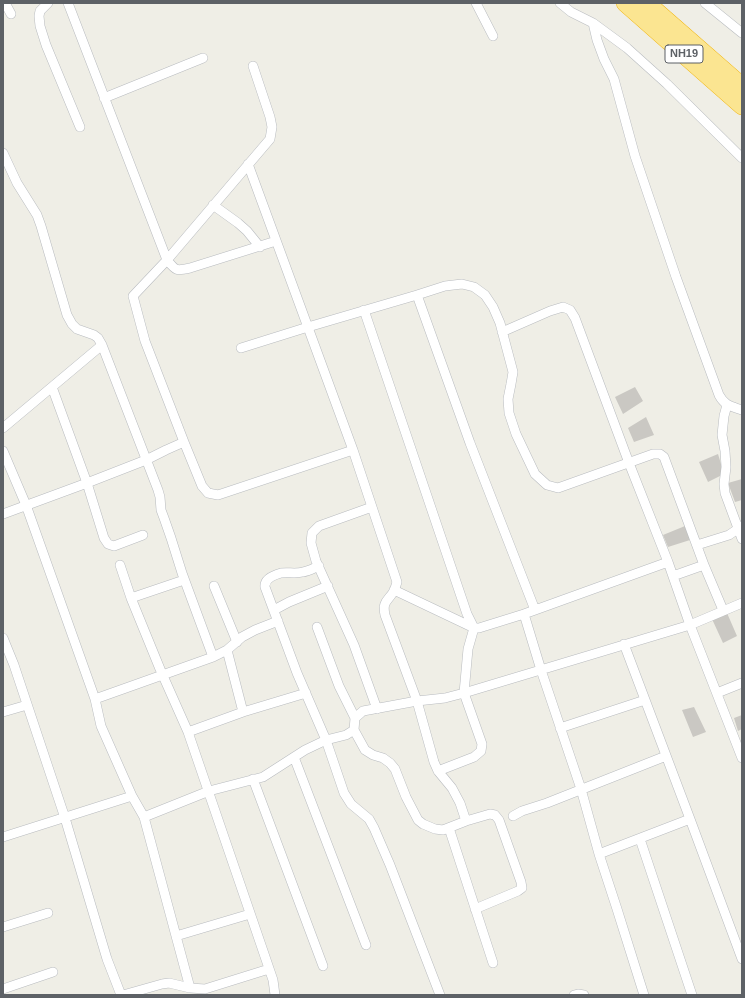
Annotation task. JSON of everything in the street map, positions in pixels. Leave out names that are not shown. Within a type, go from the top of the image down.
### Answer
[{"type":"highway","name":"NH19","points":[[638,5],[742,86]]},
{"type":"highway","name":"NH19","points":[[638,5],[742,106]]},
{"type":"street","points":[[5,3],[11,14]]},
{"type":"street","points":[[48,3],[40,11],[40,26],[46,45],[80,127]]},
{"type":"street","points":[[68,3],[166,260],[174,269],[179,270],[190,268],[276,241]]},
{"type":"street","points":[[476,3],[493,36]]},
{"type":"street","points":[[560,3],[570,12],[593,23],[632,53],[667,84],[742,158]]},
{"type":"street","points":[[704,3],[742,33]]},
{"type":"street","points":[[593,23],[604,59],[614,80],[635,156],[676,277],[719,395],[722,401],[727,405],[742,410]]},
{"type":"street","points":[[104,98],[203,58]]},
{"type":"street","points":[[253,66],[270,117],[272,127],[270,139],[133,296],[145,341],[202,486],[208,493],[218,496],[353,450]]},
{"type":"street","points":[[3,153],[6,169],[37,214],[42,226],[67,315],[72,324],[78,329],[94,335],[98,338],[102,345],[158,490],[161,510],[184,580],[213,657]]},
{"type":"street","points":[[248,164],[353,450],[397,582],[384,607],[385,614],[417,701],[434,762],[438,772],[452,788],[460,803],[466,820]]},
{"type":"street","points":[[213,205],[238,223],[260,246]]},
{"type":"street","points":[[241,348],[308,326],[445,286],[462,284],[474,287],[484,294],[493,307],[500,323],[513,372],[512,384],[508,399],[509,412],[516,434],[535,474],[546,485],[558,488],[653,454],[660,454],[664,457],[704,566],[723,610]]},
{"type":"street","points":[[417,295],[470,443],[535,610]]},
{"type":"street","points":[[502,332],[550,311],[563,307],[570,310],[575,318],[668,562],[690,625],[742,758]]},
{"type":"street","points":[[364,310],[467,614],[474,628],[468,649],[464,693],[482,744],[481,751],[474,757],[438,772]]},
{"type":"street","points":[[3,428],[102,345]]},
{"type":"street","points":[[52,387],[87,483],[104,538],[108,544],[114,546],[143,535]]},
{"type":"street","points":[[727,405],[722,435],[726,467],[724,484],[725,493],[740,528],[742,539]]},
{"type":"street","points":[[3,514],[146,460],[184,442]]},
{"type":"street","points":[[3,451],[26,505],[95,699],[101,726],[132,796],[144,818],[190,988]]},
{"type":"street","points":[[372,507],[319,526],[312,533],[311,543],[318,566],[354,645],[377,709]]},
{"type":"street","points":[[697,545],[729,535],[740,528]]},
{"type":"street","points":[[394,590],[474,628],[479,628],[524,614],[668,562]]},
{"type":"street","points":[[120,565],[131,598],[188,732],[273,980],[275,995]]},
{"type":"street","points":[[318,566],[293,574],[281,573],[266,580],[265,587],[326,740],[344,793],[352,804],[369,819],[374,828],[390,865],[440,995]]},
{"type":"street","points":[[673,576],[704,566]]},
{"type":"street","points":[[131,598],[184,580]]},
{"type":"street","points":[[214,586],[237,642]]},
{"type":"street","points":[[274,610],[289,602],[328,586]]},
{"type":"street","points":[[355,718],[363,712],[417,701],[445,698],[464,693],[690,625],[742,603]]},
{"type":"street","points":[[524,614],[581,789],[599,854],[644,995]]},
{"type":"street","points":[[95,699],[213,657],[227,650],[242,637],[278,621]]},
{"type":"street","points":[[317,627],[338,686],[355,718],[354,730],[365,750],[373,755],[383,758],[395,769],[406,797],[418,820],[435,829],[443,830],[466,820],[490,814],[495,815],[499,820],[522,888],[518,892],[475,909]]},
{"type":"street","points":[[3,638],[14,665],[65,818],[107,959],[122,995],[169,983],[190,988],[205,988],[269,969]]},
{"type":"street","points":[[624,644],[742,959]]},
{"type":"street","points":[[227,650],[243,712]]},
{"type":"street","points":[[717,693],[742,683]]},
{"type":"street","points":[[188,732],[243,712],[306,693]]},
{"type":"street","points":[[560,728],[645,700]]},
{"type":"street","points":[[3,712],[27,705]]},
{"type":"street","points":[[144,818],[209,792],[263,776],[305,750],[326,740],[346,735],[354,730]]},
{"type":"street","points":[[513,816],[522,811],[666,756]]},
{"type":"street","points":[[294,757],[366,944]]},
{"type":"street","points":[[253,779],[323,966]]},
{"type":"street","points":[[3,837],[132,796]]},
{"type":"street","points":[[599,854],[690,819]]},
{"type":"street","points":[[449,828],[493,963]]},
{"type":"street","points":[[640,839],[692,995]]},
{"type":"street","points":[[3,927],[48,912]]},
{"type":"street","points":[[176,936],[250,914]]},
{"type":"street","points":[[3,990],[53,972]]},
{"type":"street","points":[[574,995],[584,995]]},
{"type":"building","points":[[635,387],[643,401],[623,414],[615,397]]},
{"type":"building","points":[[646,417],[654,435],[634,442],[628,428]]},
{"type":"building","points":[[718,454],[724,474],[708,482],[699,462]]},
{"type":"building","points":[[742,479],[742,500],[735,502],[728,483]]},
{"type":"building","points":[[685,526],[690,540],[668,547],[663,535]]},
{"type":"building","points":[[727,613],[737,636],[723,643],[712,619]]},
{"type":"building","points":[[694,707],[706,732],[693,737],[682,710]]},
{"type":"building","points":[[742,715],[742,729],[738,731],[734,718]]}]
